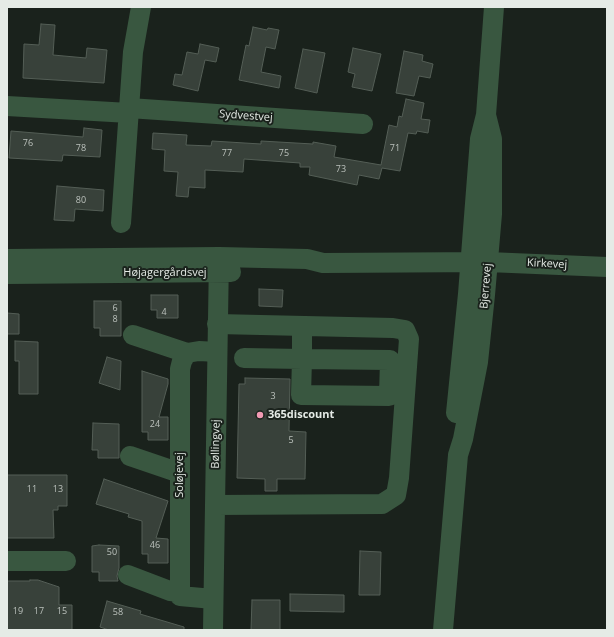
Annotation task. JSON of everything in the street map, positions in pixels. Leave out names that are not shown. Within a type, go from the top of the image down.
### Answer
[{"type":"street","points":[[121,224],[133,52],[141,7]]},
{"type":"street","name":"Bjerrevej","points":[[442,630],[458,455],[463,439],[478,362],[480,139],[486,115],[494,7]]},
{"type":"street","name":"Sydvestvej","points":[[7,106],[129,110],[363,124]]},
{"type":"street","name":"Højagergårdsvej","points":[[7,259],[307,267],[323,263],[479,262]]},
{"type":"street","name":"Kirkevej","points":[[479,262],[607,267]]},
{"type":"street","name":"Højagergårdsvej","points":[[7,274],[219,265]]},
{"type":"street","name":"Bøllingvej","points":[[213,630],[219,265]]},
{"type":"street","points":[[215,504],[382,504],[396,495],[399,478],[409,339],[406,330],[393,328],[217,324]]},
{"type":"street","points":[[244,358],[302,359],[302,326]]},
{"type":"street","points":[[133,335],[187,353],[200,351],[217,352]]},
{"type":"street","name":"Soløjevej","points":[[180,592],[180,369],[182,360],[187,353]]},
{"type":"street","points":[[130,456],[180,473]]},
{"type":"street","points":[[7,561],[66,561]]},
{"type":"street","points":[[128,575],[170,591],[180,592],[180,596],[213,599]]},
{"type":"building","points":[[41,24],[55,25],[53,55],[86,58],[87,48],[107,50],[104,83],[23,78],[24,44],[39,45]]},
{"type":"building","points":[[253,27],[267,30],[268,28],[279,30],[275,49],[266,47],[261,72],[281,76],[279,88],[239,80],[246,45],[249,46]]},
{"type":"building","points":[[200,44],[219,48],[216,62],[205,60],[198,91],[173,85],[175,74],[182,75],[187,52],[198,54]]},
{"type":"building","points":[[353,48],[381,54],[372,91],[352,87],[355,74],[348,72]]},
{"type":"building","points":[[303,49],[325,53],[317,93],[295,88]]},
{"type":"building","points":[[404,51],[423,55],[422,61],[433,64],[430,78],[419,76],[414,96],[396,93]]},
{"type":"building","points":[[406,99],[424,103],[421,119],[430,120],[428,133],[417,131],[416,134],[408,133],[400,171],[382,168],[379,179],[359,175],[357,185],[309,175],[310,167],[300,167],[300,163],[244,159],[243,172],[205,170],[205,188],[189,187],[188,197],[176,196],[178,172],[164,171],[165,150],[152,149],[153,133],[187,135],[186,145],[211,146],[212,141],[261,144],[261,141],[313,144],[313,142],[336,146],[334,157],[381,165],[389,125],[397,127],[399,116],[402,117]]},
{"type":"building","points":[[84,128],[102,130],[100,157],[63,155],[62,161],[9,158],[11,131],[83,137]]},
{"type":"building","points":[[57,186],[104,190],[103,211],[75,209],[74,221],[54,220]]},
{"type":"building","points":[[259,289],[283,290],[282,307],[259,306]]},
{"type":"building","points":[[151,295],[178,295],[178,318],[157,318],[157,310],[151,310]]},
{"type":"building","points":[[94,301],[121,301],[121,336],[100,336],[100,328],[94,328]]},
{"type":"building","points":[[7,313],[19,314],[19,334],[7,334]]},
{"type":"building","points":[[15,341],[38,342],[38,394],[19,394],[19,361],[15,361]]},
{"type":"building","points":[[107,357],[121,361],[120,390],[99,383]]},
{"type":"building","points":[[142,371],[168,379],[159,417],[168,417],[168,440],[148,440],[148,432],[142,432]]},
{"type":"building","points":[[245,378],[290,379],[289,431],[306,432],[305,479],[277,479],[277,491],[265,491],[265,479],[237,478],[239,384],[245,384]]},
{"type":"building","points":[[93,423],[119,424],[119,458],[98,458],[98,450],[92,450]]},
{"type":"building","points":[[7,475],[67,475],[67,506],[58,506],[58,510],[53,510],[54,538],[7,538]]},
{"type":"building","points":[[104,479],[168,501],[156,538],[168,539],[168,563],[148,563],[148,554],[142,554],[142,521],[128,517],[129,514],[96,504]]},
{"type":"building","points":[[92,546],[119,546],[118,581],[99,581],[99,572],[92,572]]},
{"type":"building","points":[[360,551],[381,552],[380,595],[359,595]]},
{"type":"building","points":[[38,580],[59,587],[59,605],[72,605],[72,630],[7,630],[7,581]]},
{"type":"building","points":[[290,594],[344,595],[344,612],[290,611]]},
{"type":"building","points":[[252,600],[280,600],[280,630],[251,630]]},
{"type":"building","points":[[107,601],[141,611],[140,614],[184,627],[184,630],[109,630],[100,627]]},
{"type":"place","name":"365discount","points":[[260,415]]}]
